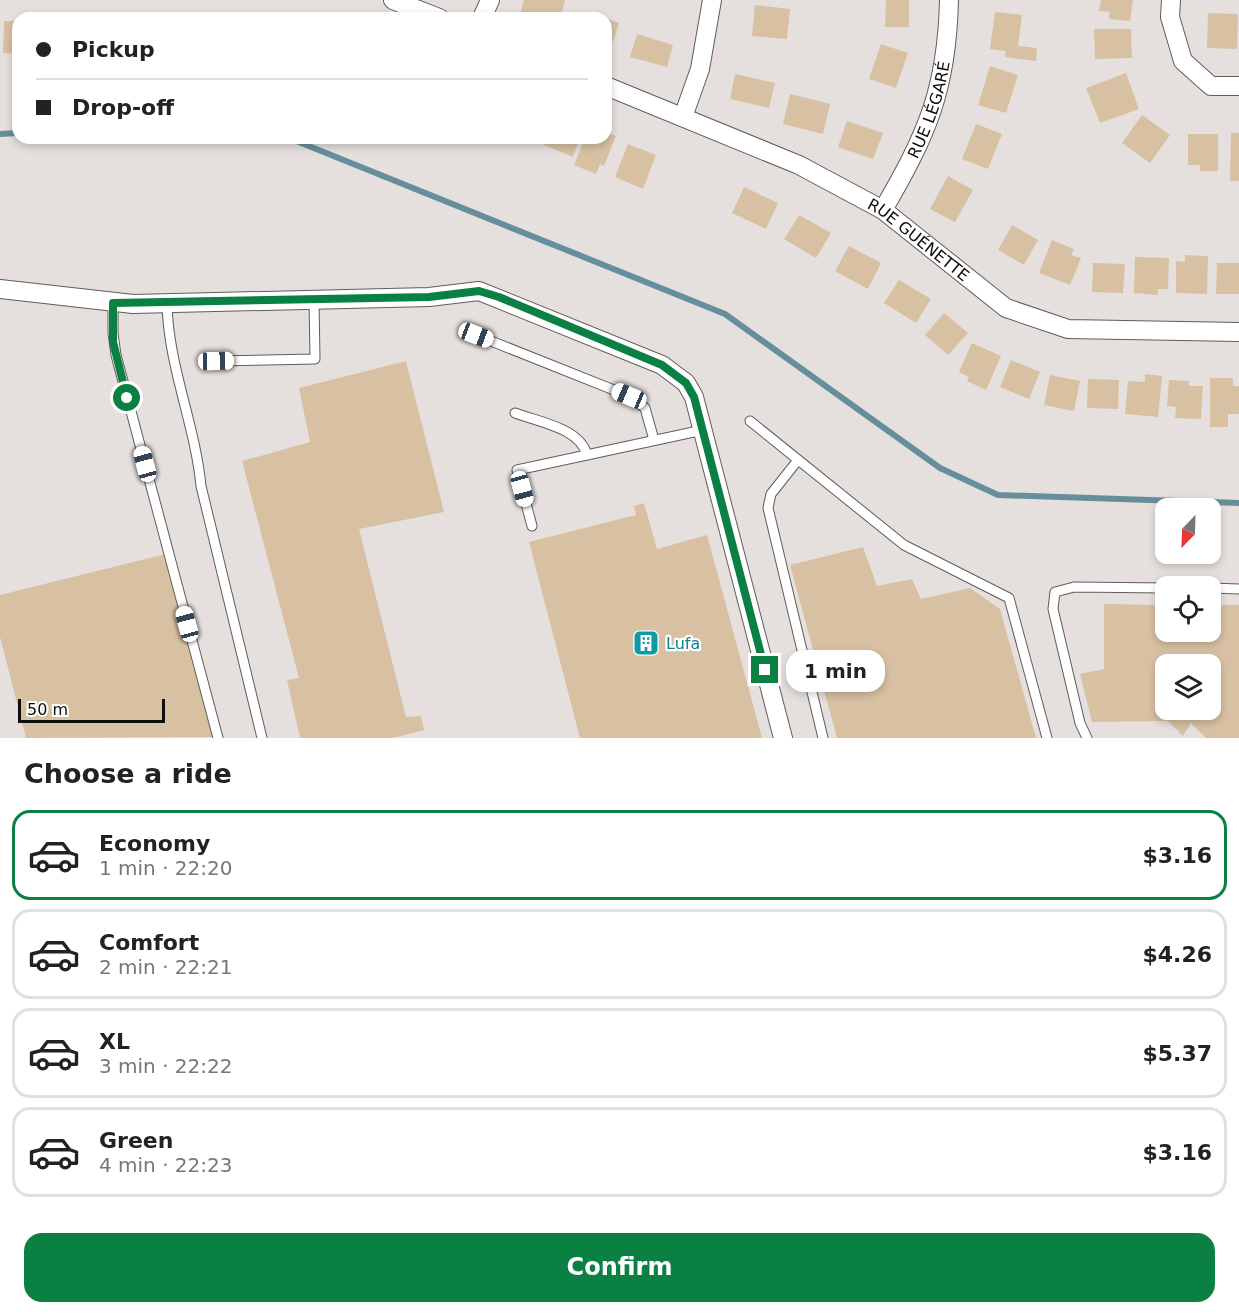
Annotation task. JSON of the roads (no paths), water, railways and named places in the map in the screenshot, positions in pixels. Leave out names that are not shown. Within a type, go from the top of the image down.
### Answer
[{"type":"street","points":[[393,0],[437,11]]},
{"type":"street","points":[[683,117],[700,69],[712,0]]},
{"type":"street","name":"RUE LÉGARÉ","points":[[883,210],[920,146],[936,103],[947,54],[949,0]]},
{"type":"street","points":[[1171,0],[1170,17],[1183,61],[1211,86],[1239,86]]},
{"type":"street","name":"RUE GUÉNETTE","points":[[612,88],[799,165],[883,210],[1006,308],[1068,329],[1239,332]]},
{"type":"street","points":[[0,289],[113,303],[429,297],[479,291],[633,351],[672,371],[691,390],[783,738]]},
{"type":"lane","points":[[216,361],[315,360],[314,300]]},
{"type":"lane","points":[[113,303],[116,355],[218,738]]},
{"type":"lane","points":[[167,303],[169,336],[198,456],[201,486],[262,738]]},
{"type":"lane","points":[[476,335],[629,396],[645,408],[654,440]]},
{"type":"lane","points":[[515,413],[574,436],[583,444],[586,455]]},
{"type":"lane","points":[[750,421],[916,553],[1009,598],[1047,738]]},
{"type":"lane","points":[[532,526],[517,470],[703,430]]},
{"type":"lane","points":[[798,460],[771,494],[768,508],[823,738]]},
{"type":"lane","points":[[1088,738],[1080,723],[1053,609],[1055,592],[1074,587],[1155,588]]},
{"type":"lane","points":[[1221,588],[1239,589]]},
{"type":"waterway","points":[[0,134],[12,133]]},
{"type":"waterway","points":[[304,144],[725,314],[940,468],[998,495],[1239,503]]},
{"type":"place","name":"Lufa","points":[[646,643]]}]
